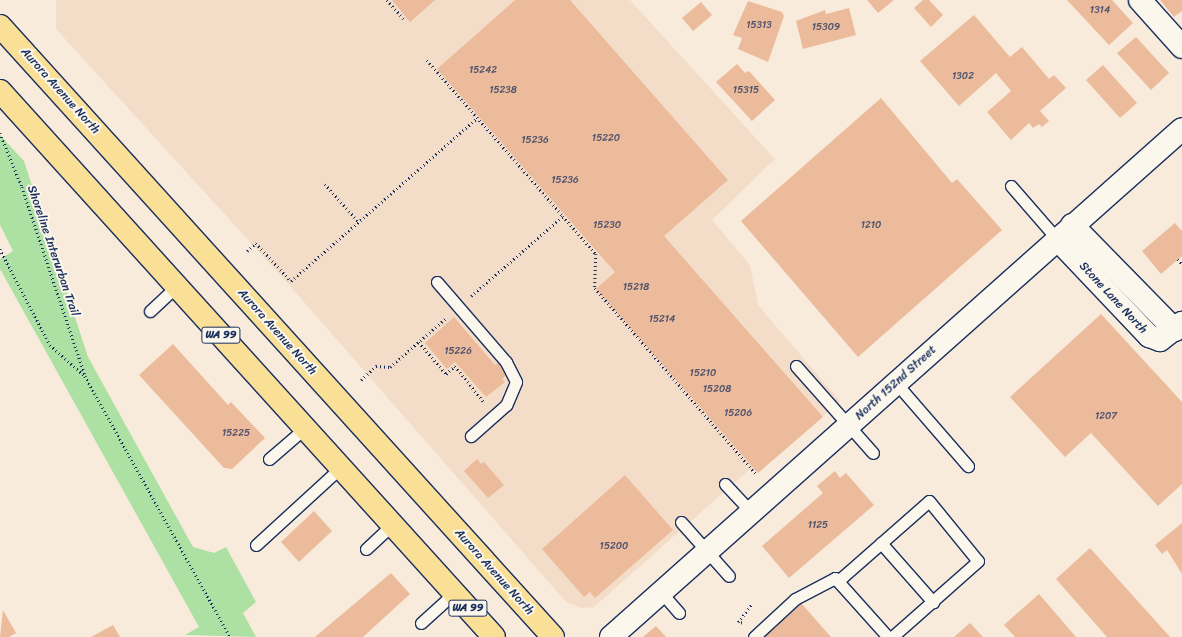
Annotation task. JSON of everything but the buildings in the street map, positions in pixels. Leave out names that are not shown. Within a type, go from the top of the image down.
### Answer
[{"type":"highway","name":"Aurora Avenue North","points":[[0,26],[554,637]]},
{"type":"highway","name":"WA 99","points":[[0,91],[494,637]]},
{"type":"street","points":[[1140,0],[1182,47]]},
{"type":"street","name":"North 152nd Street","points":[[610,637],[750,511],[1182,129]]},
{"type":"street","name":"Stone Lane North","points":[[1065,232],[1178,327]]},
{"type":"lane","points":[[1011,186],[1065,232]]},
{"type":"lane","points":[[437,282],[506,362],[516,382],[506,405],[471,436]]},
{"type":"lane","points":[[150,311],[177,286]]},
{"type":"lane","points":[[796,366],[873,452]]},
{"type":"lane","points":[[896,383],[968,466]]},
{"type":"lane","points":[[269,459],[304,428]]},
{"type":"lane","points":[[256,545],[340,468]]},
{"type":"lane","points":[[725,484],[750,511]]},
{"type":"lane","points":[[838,581],[929,501],[978,561],[892,637]]},
{"type":"lane","points":[[681,522],[729,576]]},
{"type":"lane","points":[[366,549],[392,525]]},
{"type":"lane","points":[[881,543],[933,602]]},
{"type":"lane","points":[[754,637],[795,600],[835,578],[888,637]]},
{"type":"lane","points":[[660,591],[679,612]]},
{"type":"lane","points":[[421,623],[454,593]]},
{"type":"path","points":[[387,0],[404,19]]},
{"type":"path","points":[[427,60],[596,254],[595,288],[757,476]]},
{"type":"path","points":[[247,251],[256,243],[291,281],[478,118]]},
{"type":"path","name":"Shoreline Interurban Trail","points":[[0,133],[24,194],[85,376]]},
{"type":"path","points":[[325,184],[359,222]]},
{"type":"path","points":[[361,380],[376,366],[390,367],[563,216]]},
{"type":"path","points":[[0,249],[50,345],[85,376],[230,637]]},
{"type":"path","points":[[1178,259],[1182,264]]},
{"type":"path","points":[[419,342],[446,374],[455,366],[485,401],[480,406]]},
{"type":"path","points":[[738,622],[752,604]]},
{"type":"shaded area","points":[[56,0],[630,0],[775,159],[712,220],[750,265],[758,305],[840,401],[758,473],[750,469],[594,607],[581,608],[566,602],[290,286],[56,29]]},
{"type":"green space","points":[[0,135],[24,161],[88,357],[193,547],[214,553],[226,547],[256,602],[243,613],[256,637],[185,635],[199,627],[0,269],[0,259],[13,251],[0,225]]}]
